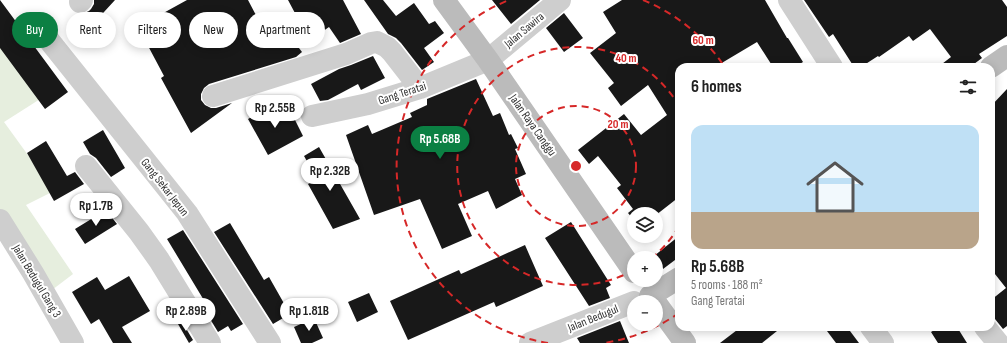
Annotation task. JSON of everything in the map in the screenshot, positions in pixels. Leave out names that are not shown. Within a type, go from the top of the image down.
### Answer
[{"type":"main road","name":"Jalan Raya Canggu","points":[[444,0],[488,60],[627,262]]},
{"type":"main road","points":[[995,64],[1007,56]]},
{"type":"main road","points":[[650,295],[675,280]]},
{"type":"main road","points":[[663,318],[685,343]]},
{"type":"street","name":"Jalan Sawira","points":[[488,60],[560,0]]},
{"type":"street","points":[[790,0],[829,63]]},
{"type":"street","points":[[213,96],[346,54],[370,43],[377,42],[387,47],[392,52],[420,88]]},
{"type":"street","name":"Gang Sekar Jepun","points":[[55,48],[187,213],[270,343]]},
{"type":"street","name":"Gang Teratai","points":[[312,116],[368,104],[420,88],[488,60]]},
{"type":"street","points":[[86,166],[139,232],[159,260],[210,343]]},
{"type":"street","name":"Jalan Bedugul Gang 3","points":[[0,220],[33,273],[73,343]]},
{"type":"street","name":"Jalan Bedugul","points":[[530,343],[627,305]]},
{"type":"street","points":[[874,331],[883,343]]},
{"type":"street","points":[[988,331],[998,343]]},
{"type":"green space","points":[[0,34],[48,94],[4,122],[54,191],[26,205],[73,274],[48,293],[0,215]]},
{"type":"building","points":[[0,0],[12,16],[12,48],[35,48],[68,92],[45,109],[0,48]]},
{"type":"building","points":[[94,0],[115,0],[104,12],[87,12],[94,4]]},
{"type":"building","points":[[187,0],[248,0],[254,12],[246,12],[246,48],[299,48],[302,52],[296,57],[209,84],[204,88],[201,94],[201,100],[205,105],[211,108],[216,108],[232,103],[191,133],[161,78],[164,76],[149,48],[181,48],[181,12],[165,12]]},
{"type":"building","points":[[288,0],[343,0],[361,34],[340,43],[329,27],[325,30],[325,12],[294,12]]},
{"type":"building","points":[[364,0],[383,0],[396,16],[414,3],[429,24],[435,21],[444,33],[424,48],[434,62],[422,70],[401,43],[396,38],[388,34]]},
{"type":"building","points":[[492,0],[540,0],[511,24]]},
{"type":"building","points":[[622,0],[765,0],[803,62],[770,63],[757,42],[722,63],[675,63],[675,200],[663,210],[663,207],[631,207],[617,188],[621,185],[598,156],[589,164],[578,150],[624,114],[641,135],[667,115],[648,85],[621,106],[608,88],[614,83],[590,53],[616,33],[603,12]]},
{"type":"building","points":[[804,0],[1002,0],[1007,7],[1007,36],[979,54],[982,58],[975,63],[943,63],[951,57],[930,29],[913,41],[909,36],[879,57],[878,56],[867,63],[851,63],[833,34],[829,37]]},
{"type":"building","points":[[564,13],[583,38],[564,52],[546,28]]},
{"type":"building","points":[[373,56],[385,78],[361,90],[358,84],[328,100],[320,101],[311,84],[339,69]]},
{"type":"building","points":[[476,79],[493,116],[500,113],[509,135],[511,134],[518,148],[515,149],[526,174],[515,179],[522,195],[496,209],[488,191],[458,204],[472,236],[442,249],[420,199],[374,215],[346,135],[368,125],[372,134],[412,117],[410,113],[427,105],[427,99]]},
{"type":"building","points":[[1007,89],[1007,326],[1003,329],[995,319],[995,297],[1006,288],[995,274],[995,102]]},
{"type":"building","points":[[277,103],[286,120],[293,116],[303,136],[268,155],[248,119]]},
{"type":"building","points":[[103,130],[125,168],[111,177],[96,158],[90,154],[83,142]]},
{"type":"building","points":[[46,141],[67,176],[75,172],[84,184],[54,201],[27,153]]},
{"type":"building","points":[[319,147],[360,219],[333,229],[308,184],[317,179],[304,156]]},
{"type":"building","points":[[106,210],[117,224],[85,244],[75,229]]},
{"type":"building","points":[[571,222],[611,285],[606,288],[610,298],[589,306],[545,238]]},
{"type":"building","points":[[230,223],[264,280],[269,277],[290,314],[273,324],[214,232]]},
{"type":"building","points":[[183,230],[243,324],[231,331],[228,326],[218,332],[204,309],[208,307],[167,239]]},
{"type":"building","points":[[675,239],[675,260],[663,269],[663,251],[660,251]]},
{"type":"building","points":[[525,245],[543,286],[496,307],[494,302],[408,340],[390,301],[459,270],[461,274]]},
{"type":"building","points":[[129,276],[150,311],[122,327],[132,343],[113,343],[99,319],[91,324],[72,292],[97,277],[105,290]]},
{"type":"building","points":[[369,293],[378,312],[357,322],[348,302]]},
{"type":"building","points":[[314,318],[323,338],[312,343],[301,343],[294,327]]},
{"type":"building","points":[[620,321],[629,343],[580,343],[577,338]]},
{"type":"building","points":[[182,322],[193,340],[189,343],[178,324]]},
{"type":"building","points":[[736,331],[777,331],[762,343],[720,343]]},
{"type":"building","points":[[827,331],[850,331],[859,343],[836,343]]},
{"type":"building","points":[[960,331],[967,343],[938,343],[931,332]]}]
